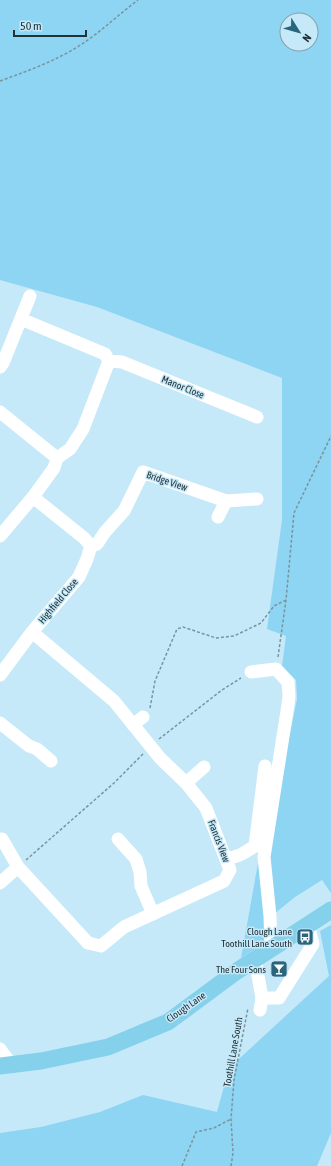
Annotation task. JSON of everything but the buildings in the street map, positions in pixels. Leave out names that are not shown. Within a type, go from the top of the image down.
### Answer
[{"type":"main road","name":"Clough Lane","points":[[5,1065],[41,1061],[108,1047],[168,1022],[271,948],[331,910]]},
{"type":"street","points":[[0,367],[30,296]]},
{"type":"street","name":"Manor Close","points":[[21,319],[105,354],[109,361],[122,362],[257,418]]},
{"type":"street","points":[[0,536],[33,497],[54,468],[57,458],[70,449],[83,429],[109,361]]},
{"type":"street","points":[[0,412],[57,458]]},
{"type":"street","name":"Bridge View","points":[[91,546],[97,544],[105,532],[124,511],[143,472],[226,501],[257,499]]},
{"type":"street","points":[[33,497],[84,538],[91,546]]},
{"type":"street","points":[[218,518],[226,501]]},
{"type":"street","name":"Highfield Close","points":[[0,675],[32,632],[79,577],[91,546]]},
{"type":"street","name":"Francis View","points":[[2,839],[18,867],[88,943],[101,946],[124,927],[224,881],[230,870],[206,808],[186,782],[160,758],[151,746],[142,718],[114,701],[32,632]]},
{"type":"street","points":[[251,672],[276,669],[288,682],[289,696],[264,857],[271,948]]},
{"type":"street","points":[[0,723],[30,746],[37,749],[51,761]]},
{"type":"street","points":[[226,858],[233,858],[245,853],[255,846],[265,766]]},
{"type":"street","points":[[186,782],[204,767]]},
{"type":"street","points":[[118,839],[136,859],[140,872],[140,886],[153,914]]},
{"type":"street","points":[[0,883],[18,867]]},
{"type":"street","points":[[255,959],[257,1004],[279,998],[314,944],[308,925]]},
{"type":"street","points":[[0,1049],[5,1065]]},
{"type":"path","points":[[0,81],[52,61],[92,37],[138,0]]},
{"type":"path","points":[[276,669],[286,600],[294,513],[331,436]]},
{"type":"path","points":[[142,718],[176,629],[183,627],[216,638],[234,636],[261,623],[274,606],[286,600]]},
{"type":"path","points":[[18,867],[114,783],[151,746],[222,690],[251,672]]},
{"type":"path","name":"Toothill Lane South","points":[[231,1166],[234,1153],[231,1119],[234,1080],[257,1004]]},
{"type":"path","points":[[182,1166],[196,1132],[214,1128],[231,1119]]},
{"type":"shaded area","points":[[0,0],[331,0],[331,893],[322,880],[295,897],[274,914],[270,856],[286,753],[297,699],[296,680],[282,666],[286,636],[267,629],[282,520],[282,378],[97,307],[0,280]]},
{"type":"shaded area","points":[[260,852],[269,940],[241,958]]},
{"type":"shaded area","points":[[331,925],[331,1133],[317,1166],[0,1166],[0,1133],[41,1127],[100,1112],[143,1095],[217,1112],[229,1068],[329,976],[320,931]]},
{"type":"place","name":"Clough Lane Toothill Lane South","points":[[305,937]]},
{"type":"place","name":"The Four Sons","points":[[279,969]]}]
